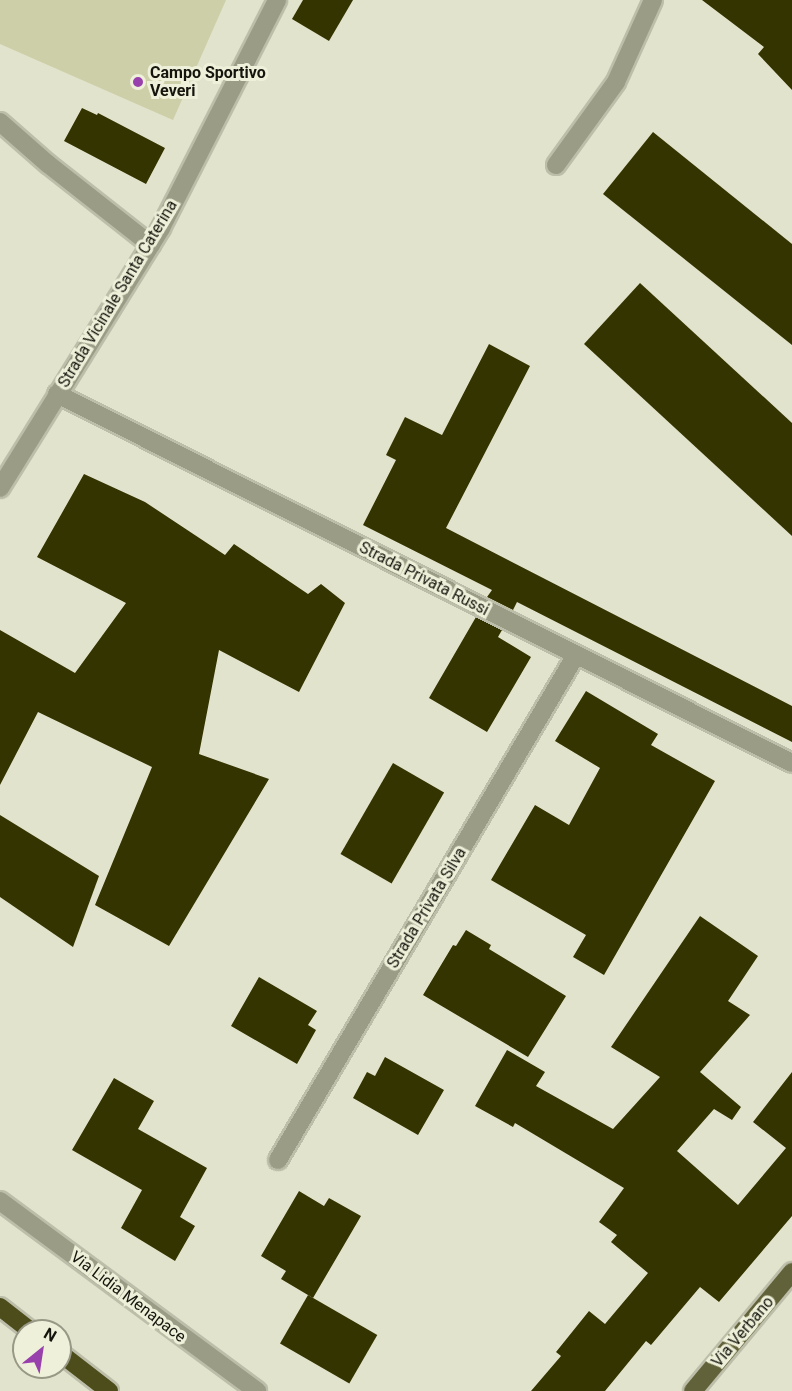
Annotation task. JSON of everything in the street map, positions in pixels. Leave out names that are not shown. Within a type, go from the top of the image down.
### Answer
[{"type":"highway","points":[[0,1307],[16,1319]]},
{"type":"highway","points":[[72,1362],[109,1391]]},
{"type":"main road","name":"Via Verbano","points":[[693,1391],[792,1272]]},
{"type":"street","name":"Strada Vicinale Santa Caterina","points":[[0,488],[151,245],[277,0]]},
{"type":"street","points":[[556,165],[616,82],[653,0]]},
{"type":"street","points":[[0,122],[48,164],[151,245]]},
{"type":"street","name":"Strada Privata Russi","points":[[57,394],[792,763]]},
{"type":"street","name":"Strada Privata Silva","points":[[278,1160],[576,655]]},
{"type":"street","name":"Via Lidia Menapace","points":[[0,1201],[257,1391]]},
{"type":"green space","name":"Campo Sportivo Veveri","points":[[0,0],[226,0],[173,120],[0,44]]},
{"type":"building","points":[[303,0],[353,0],[329,41],[292,19]]},
{"type":"building","points":[[702,0],[792,0],[792,90],[758,54],[764,47]]},
{"type":"building","points":[[82,108],[97,115],[98,113],[165,148],[146,184],[64,141]]},
{"type":"building","points":[[653,132],[792,244],[792,345],[603,194]]},
{"type":"building","points":[[640,283],[792,423],[792,536],[584,344]]},
{"type":"building","points":[[489,344],[530,366],[446,528],[792,706],[792,742],[517,602],[513,610],[487,597],[492,590],[363,525],[396,460],[386,455],[405,417],[442,435]]},
{"type":"building","points":[[84,474],[145,502],[225,555],[234,544],[308,594],[321,584],[345,603],[299,692],[219,650],[199,754],[269,779],[169,946],[95,905],[152,767],[38,712],[0,785],[0,630],[75,673],[126,603],[37,557]]},
{"type":"building","points":[[476,617],[502,630],[498,637],[531,657],[487,732],[429,698]]},
{"type":"building","points":[[586,691],[658,734],[651,745],[715,781],[604,975],[573,957],[586,935],[491,880],[535,805],[569,825],[600,768],[555,741]]},
{"type":"building","points":[[393,763],[444,792],[392,883],[340,854]]},
{"type":"building","points":[[0,815],[99,876],[73,947],[0,897]]},
{"type":"building","points":[[700,916],[758,956],[728,1001],[750,1015],[700,1072],[741,1107],[732,1120],[714,1109],[677,1151],[738,1205],[786,1148],[753,1122],[792,1072],[792,1216],[719,1302],[700,1287],[651,1345],[646,1341],[605,1391],[531,1391],[561,1356],[556,1352],[589,1311],[605,1324],[648,1273],[611,1242],[617,1235],[599,1222],[624,1188],[515,1123],[513,1127],[475,1106],[507,1050],[545,1072],[536,1086],[613,1129],[660,1077],[611,1047]]},
{"type":"building","points":[[466,930],[491,945],[489,949],[566,996],[528,1057],[423,995],[453,945],[456,946]]},
{"type":"building","points":[[259,977],[317,1011],[308,1025],[316,1030],[297,1064],[231,1026]]},
{"type":"building","points":[[385,1057],[444,1090],[418,1135],[353,1098],[367,1072],[375,1076]]},
{"type":"building","points":[[114,1078],[154,1101],[138,1129],[207,1168],[180,1217],[195,1226],[175,1261],[121,1228],[142,1190],[72,1150]]},
{"type":"building","points":[[299,1191],[324,1206],[329,1198],[361,1216],[313,1298],[281,1279],[286,1271],[261,1256]]},
{"type":"building","points":[[308,1295],[377,1335],[349,1383],[280,1343]]},
{"type":"place","name":"Campo Sportivo Veveri","points":[[138,82]]}]
